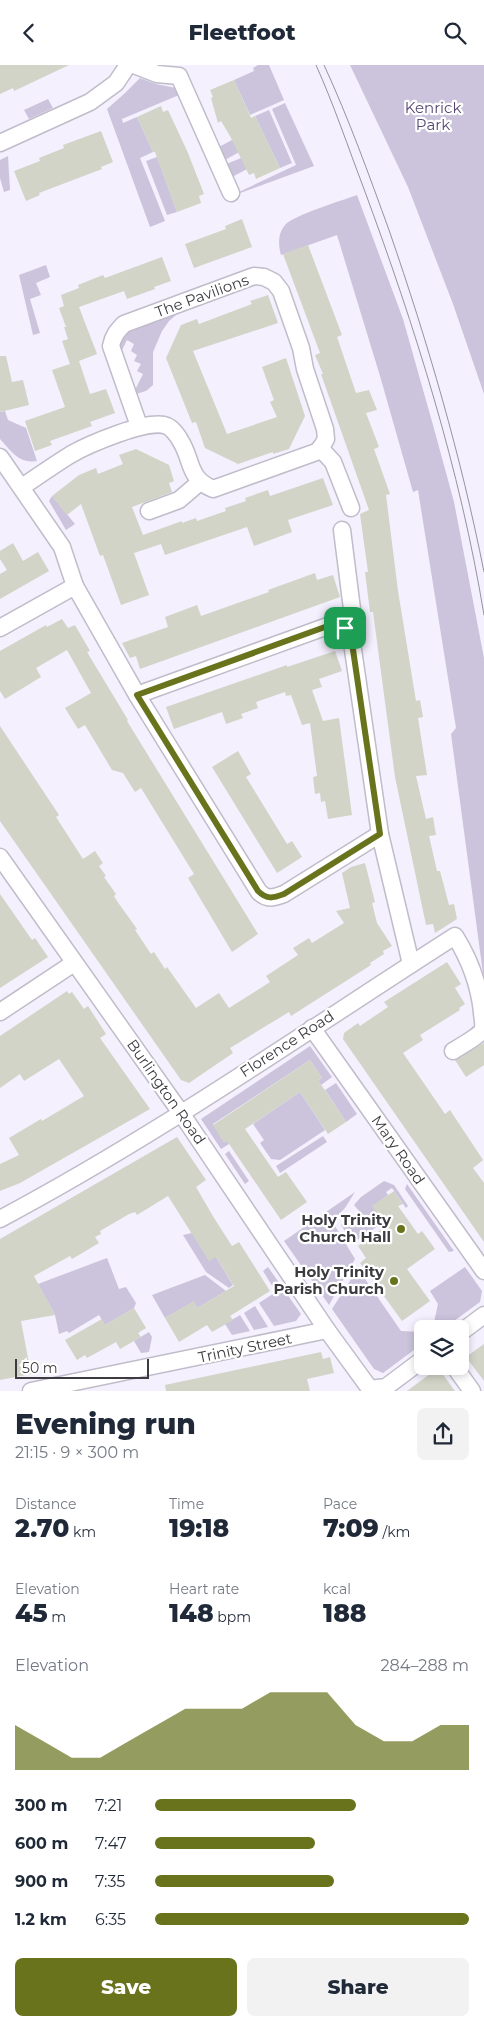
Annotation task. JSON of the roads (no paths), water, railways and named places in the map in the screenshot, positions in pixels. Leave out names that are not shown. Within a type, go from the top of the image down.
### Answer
[{"type":"street","points":[[0,143],[90,102],[116,83],[128,65]]},
{"type":"street","points":[[134,65],[157,74],[179,76],[231,193]]},
{"type":"street","name":"The Pavilions","points":[[139,426],[111,346],[113,337],[118,330],[124,324],[254,276],[264,277],[274,281],[281,291],[301,348],[304,369],[326,429],[326,439],[320,448]]},
{"type":"street","points":[[22,487],[72,454],[139,426],[158,424],[169,427],[181,441],[194,473],[201,484],[213,489],[309,455],[320,448],[333,463],[351,508]]},
{"type":"street","points":[[0,457],[62,547],[75,586],[137,695],[258,891],[264,896],[272,898],[284,894],[380,834]]},
{"type":"street","points":[[150,511],[179,500],[200,482]]},
{"type":"street","points":[[342,530],[352,609],[351,618],[345,628]]},
{"type":"street","points":[[0,628],[75,586]]},
{"type":"street","points":[[137,695],[336,623],[345,628],[351,636],[380,834],[411,964]]},
{"type":"street","name":"Burlington Road","points":[[0,857],[181,1113],[327,1330]]},
{"type":"street","name":"Florence Road","points":[[0,1219],[181,1113],[455,936],[474,972],[480,999],[483,1028],[480,1033],[453,1051]]},
{"type":"street","points":[[0,1012],[74,963]]},
{"type":"street","name":"Mary Road","points":[[312,1028],[484,1271]]},
{"type":"street","points":[[469,1326],[484,1315]]},
{"type":"street","points":[[327,1330],[370,1389],[386,1387],[414,1366]]},
{"type":"street","name":"Trinity Street","points":[[31,1391],[327,1330]]},
{"type":"street","points":[[460,1375],[472,1391]]},
{"type":"tram line","points":[[316,65],[383,241],[418,346],[449,452],[474,560],[484,615]]},
{"type":"tram line","points":[[324,65],[366,168],[417,315],[454,443],[484,572]]},
{"type":"place","name":"Holy Trinity Church Hall","points":[[401,1229]]},
{"type":"place","name":"Holy Trinity Parish Church","points":[[394,1281]]},
{"type":"park label","name":"Kenrick Park","points":[[433,116]]}]
